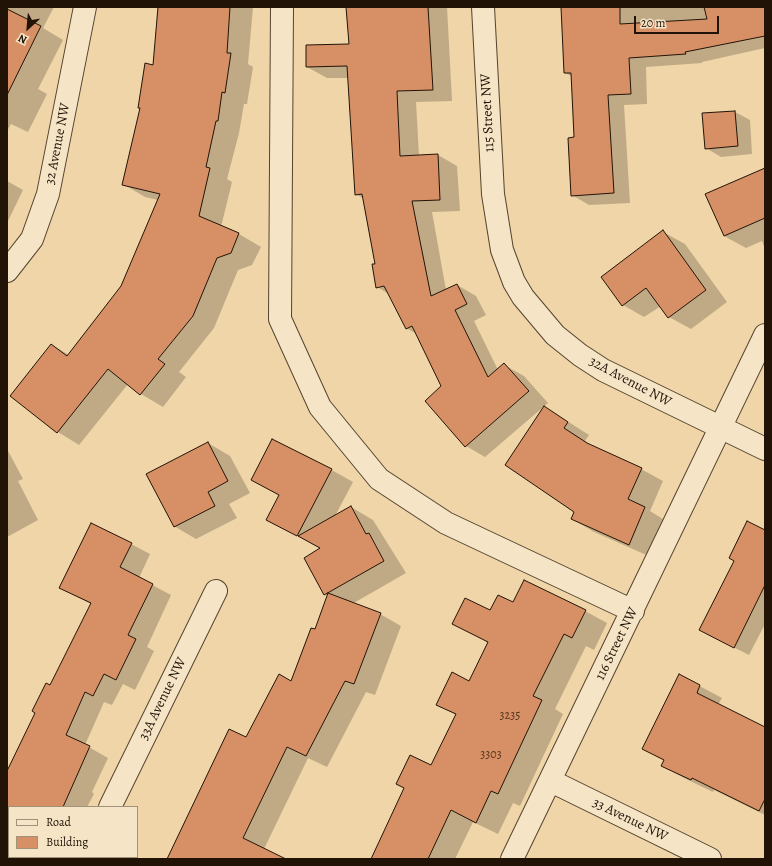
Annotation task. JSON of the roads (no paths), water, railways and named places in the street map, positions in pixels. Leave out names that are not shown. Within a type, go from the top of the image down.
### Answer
[{"type":"street","name":"32 Avenue NW","points":[[7,271],[32,239],[48,194],[85,7]]},
{"type":"street","points":[[282,7],[280,319],[320,408],[379,479],[446,523],[633,611]]},
{"type":"street","name":"115 Street NW","points":[[483,7],[493,194],[497,219]]},
{"type":"street","name":"32A Avenue NW","points":[[497,219],[502,250],[514,282],[536,314],[555,335],[580,355],[603,370],[765,449]]},
{"type":"street","points":[[720,427],[765,335]]},
{"type":"street","name":"116 Street NW","points":[[512,859],[633,611],[720,427]]},
{"type":"street","name":"33A Avenue NW","points":[[110,806],[216,591]]},
{"type":"street","name":"33 Avenue NW","points":[[551,781],[710,859]]}]
